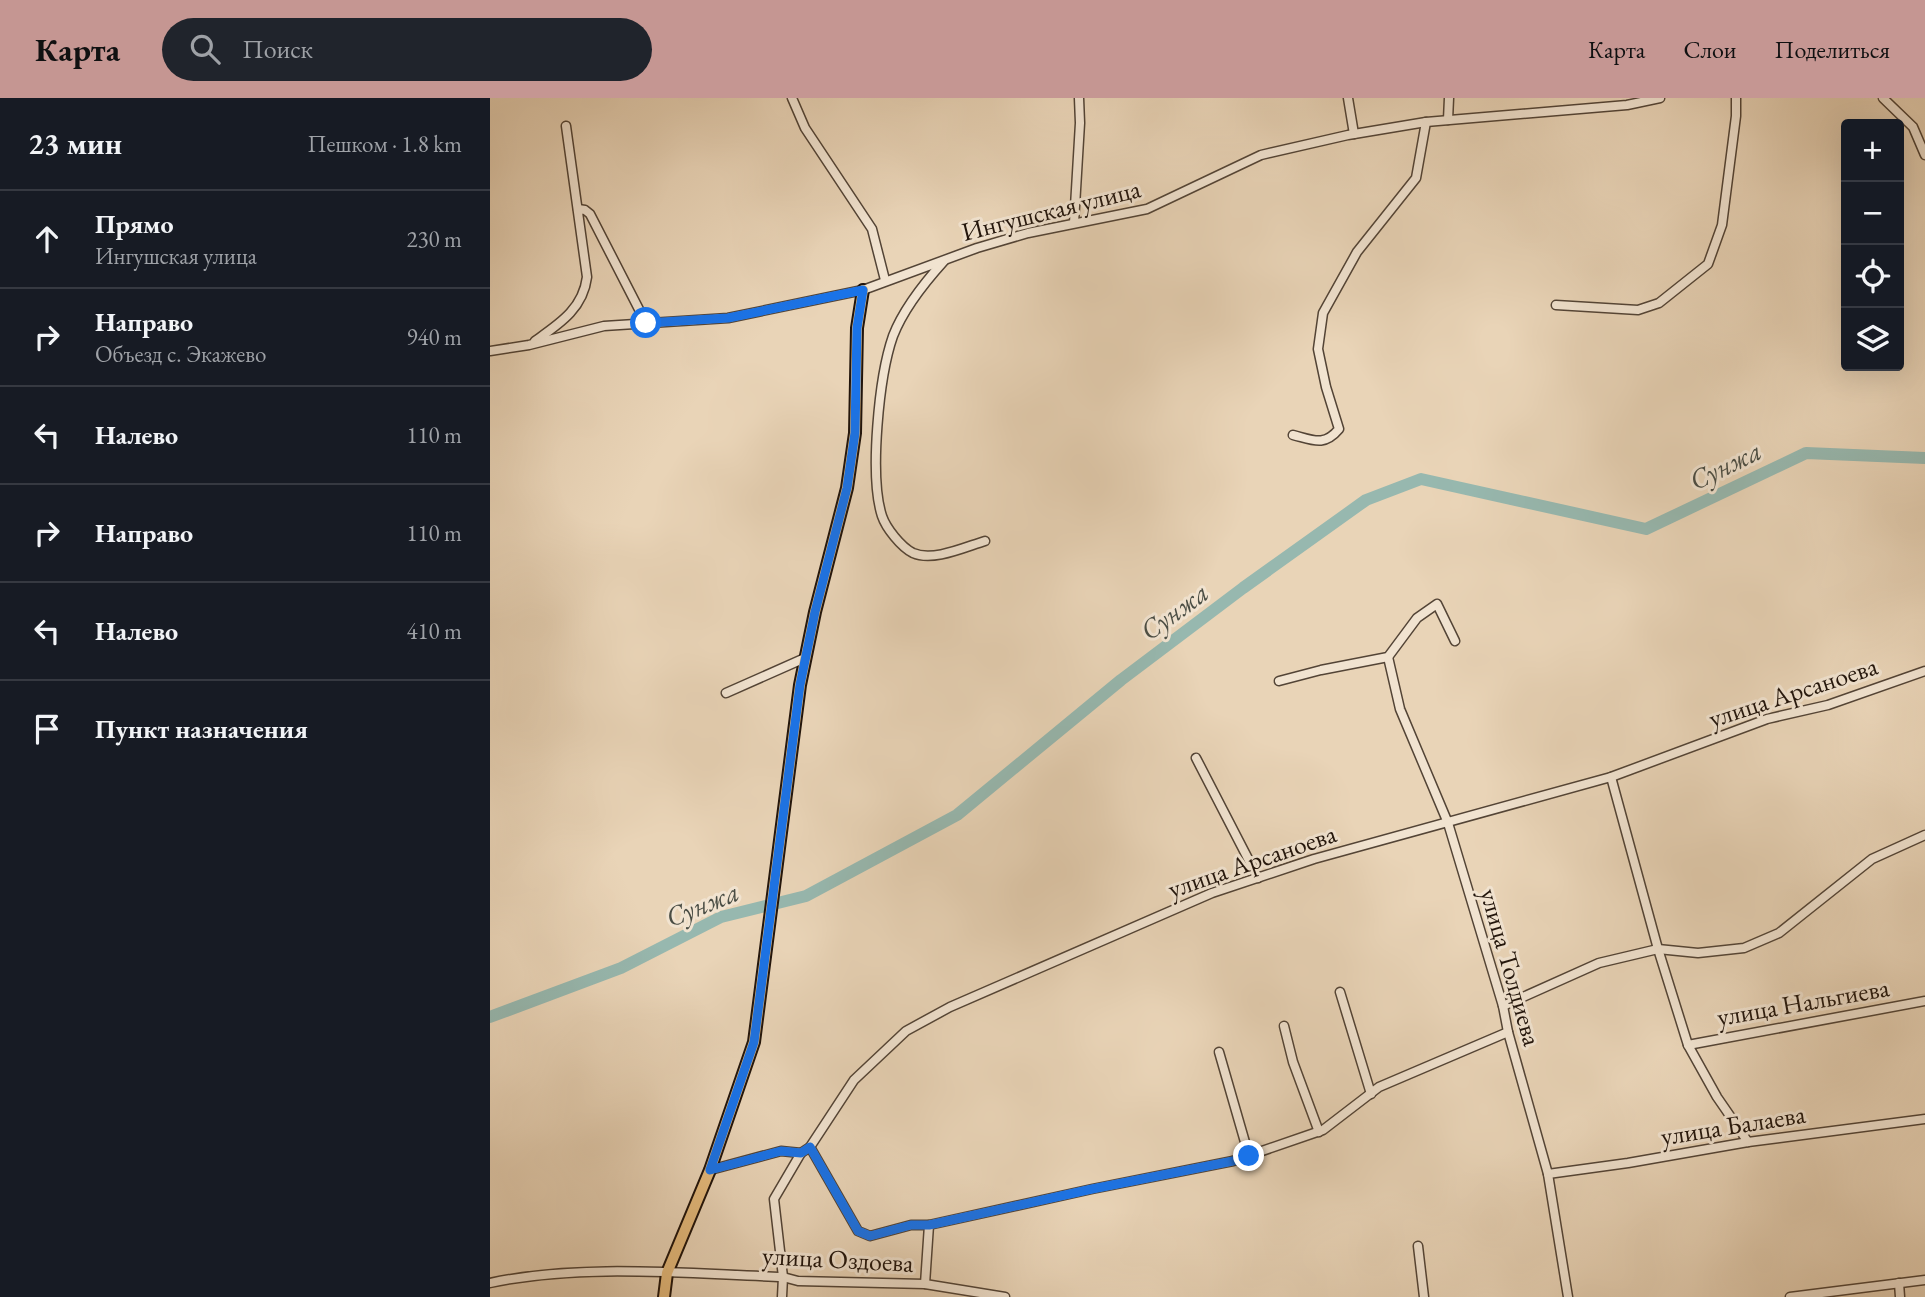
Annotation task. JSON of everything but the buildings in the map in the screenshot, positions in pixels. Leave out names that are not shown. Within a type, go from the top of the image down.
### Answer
[{"type":"main road","points":[[664,1297],[667,1273],[710,1170],[754,1042],[805,658],[847,488],[855,433],[857,328],[863,290]]},
{"type":"street","points":[[792,98],[805,128],[873,229],[885,280]]},
{"type":"street","points":[[1074,223],[1079,98]]},
{"type":"street","points":[[1348,98],[1354,134]]},
{"type":"street","points":[[1448,120],[1449,98]]},
{"type":"street","name":"Ингушская улица","points":[[490,351],[529,345],[604,326],[728,318],[863,290],[885,280],[1028,233],[1147,209],[1261,155],[1354,134],[1426,122],[1627,105],[1660,98]]},
{"type":"street","points":[[1556,305],[1639,310],[1650,308],[1708,264],[1721,225],[1736,116],[1736,98]]},
{"type":"street","points":[[1883,98],[1913,127],[1925,155]]},
{"type":"street","points":[[1293,435],[1321,441],[1331,438],[1339,429],[1318,349],[1323,313],[1357,252],[1416,178],[1426,122]]},
{"type":"street","points":[[529,345],[569,315],[582,298],[585,289],[587,277],[566,126]]},
{"type":"street","points":[[578,209],[590,214],[646,323]]},
{"type":"street","points":[[946,259],[924,283],[894,334],[886,362],[878,414],[877,485],[883,518],[904,547],[914,554],[930,556],[985,541]]},
{"type":"street","points":[[1279,681],[1388,657],[1417,618],[1437,604],[1455,641]]},
{"type":"street","name":"улица Толдиева","points":[[1388,657],[1400,709],[1448,823],[1503,1006],[1548,1174],[1568,1297]]},
{"type":"street","points":[[726,693],[805,658]]},
{"type":"street","name":"улица Арсаноева","points":[[782,1297],[783,1277],[774,1199],[801,1153],[810,1147],[854,1080],[906,1031],[950,1007],[1199,899],[1258,878],[1314,859],[1611,777],[1767,719],[1828,705],[1925,671]]},
{"type":"street","points":[[1196,758],[1258,878]]},
{"type":"street","points":[[1611,777],[1688,1045],[1717,1097],[1748,1142]]},
{"type":"street","points":[[1503,1006],[1599,963],[1658,948],[1698,953],[1744,948],[1779,933],[1872,859],[1925,835]]},
{"type":"street","points":[[1340,992],[1371,1094]]},
{"type":"street","name":"улица Нальгиева","points":[[1688,1045],[1925,1001]]},
{"type":"street","points":[[1284,1026],[1293,1062],[1319,1132]]},
{"type":"street","points":[[810,1147],[858,1231],[870,1236],[911,1225],[929,1225],[1249,1156],[1319,1132],[1380,1087],[1508,1032]]},
{"type":"street","points":[[1219,1052],[1249,1156]]},
{"type":"street","name":"улица Балаева","points":[[1548,1174],[1748,1142],[1925,1119]]},
{"type":"street","points":[[710,1170],[781,1151],[801,1153]]},
{"type":"street","points":[[925,1284],[929,1225]]},
{"type":"street","points":[[1418,1246],[1424,1297]]},
{"type":"street","name":"улица Оздоева","points":[[490,1283],[563,1275],[667,1273],[783,1277],[798,1281],[855,1280],[925,1284],[1005,1297]]},
{"type":"street","points":[[1790,1297],[1925,1280]]},
{"type":"street","points":[[1899,1283],[1900,1297]]},
{"type":"waterway","name":"Сунжа","points":[[490,1017],[621,968],[721,917],[806,896],[957,815],[1121,680],[1366,500],[1421,479],[1646,529],[1806,453],[1925,458]]},
{"type":"route","points":[[646,323],[728,318],[863,290],[857,328],[855,433],[847,488],[815,612],[800,685],[754,1042],[710,1170],[781,1151],[801,1153],[810,1147],[858,1231],[870,1236],[911,1225],[929,1225],[1249,1156]]}]
